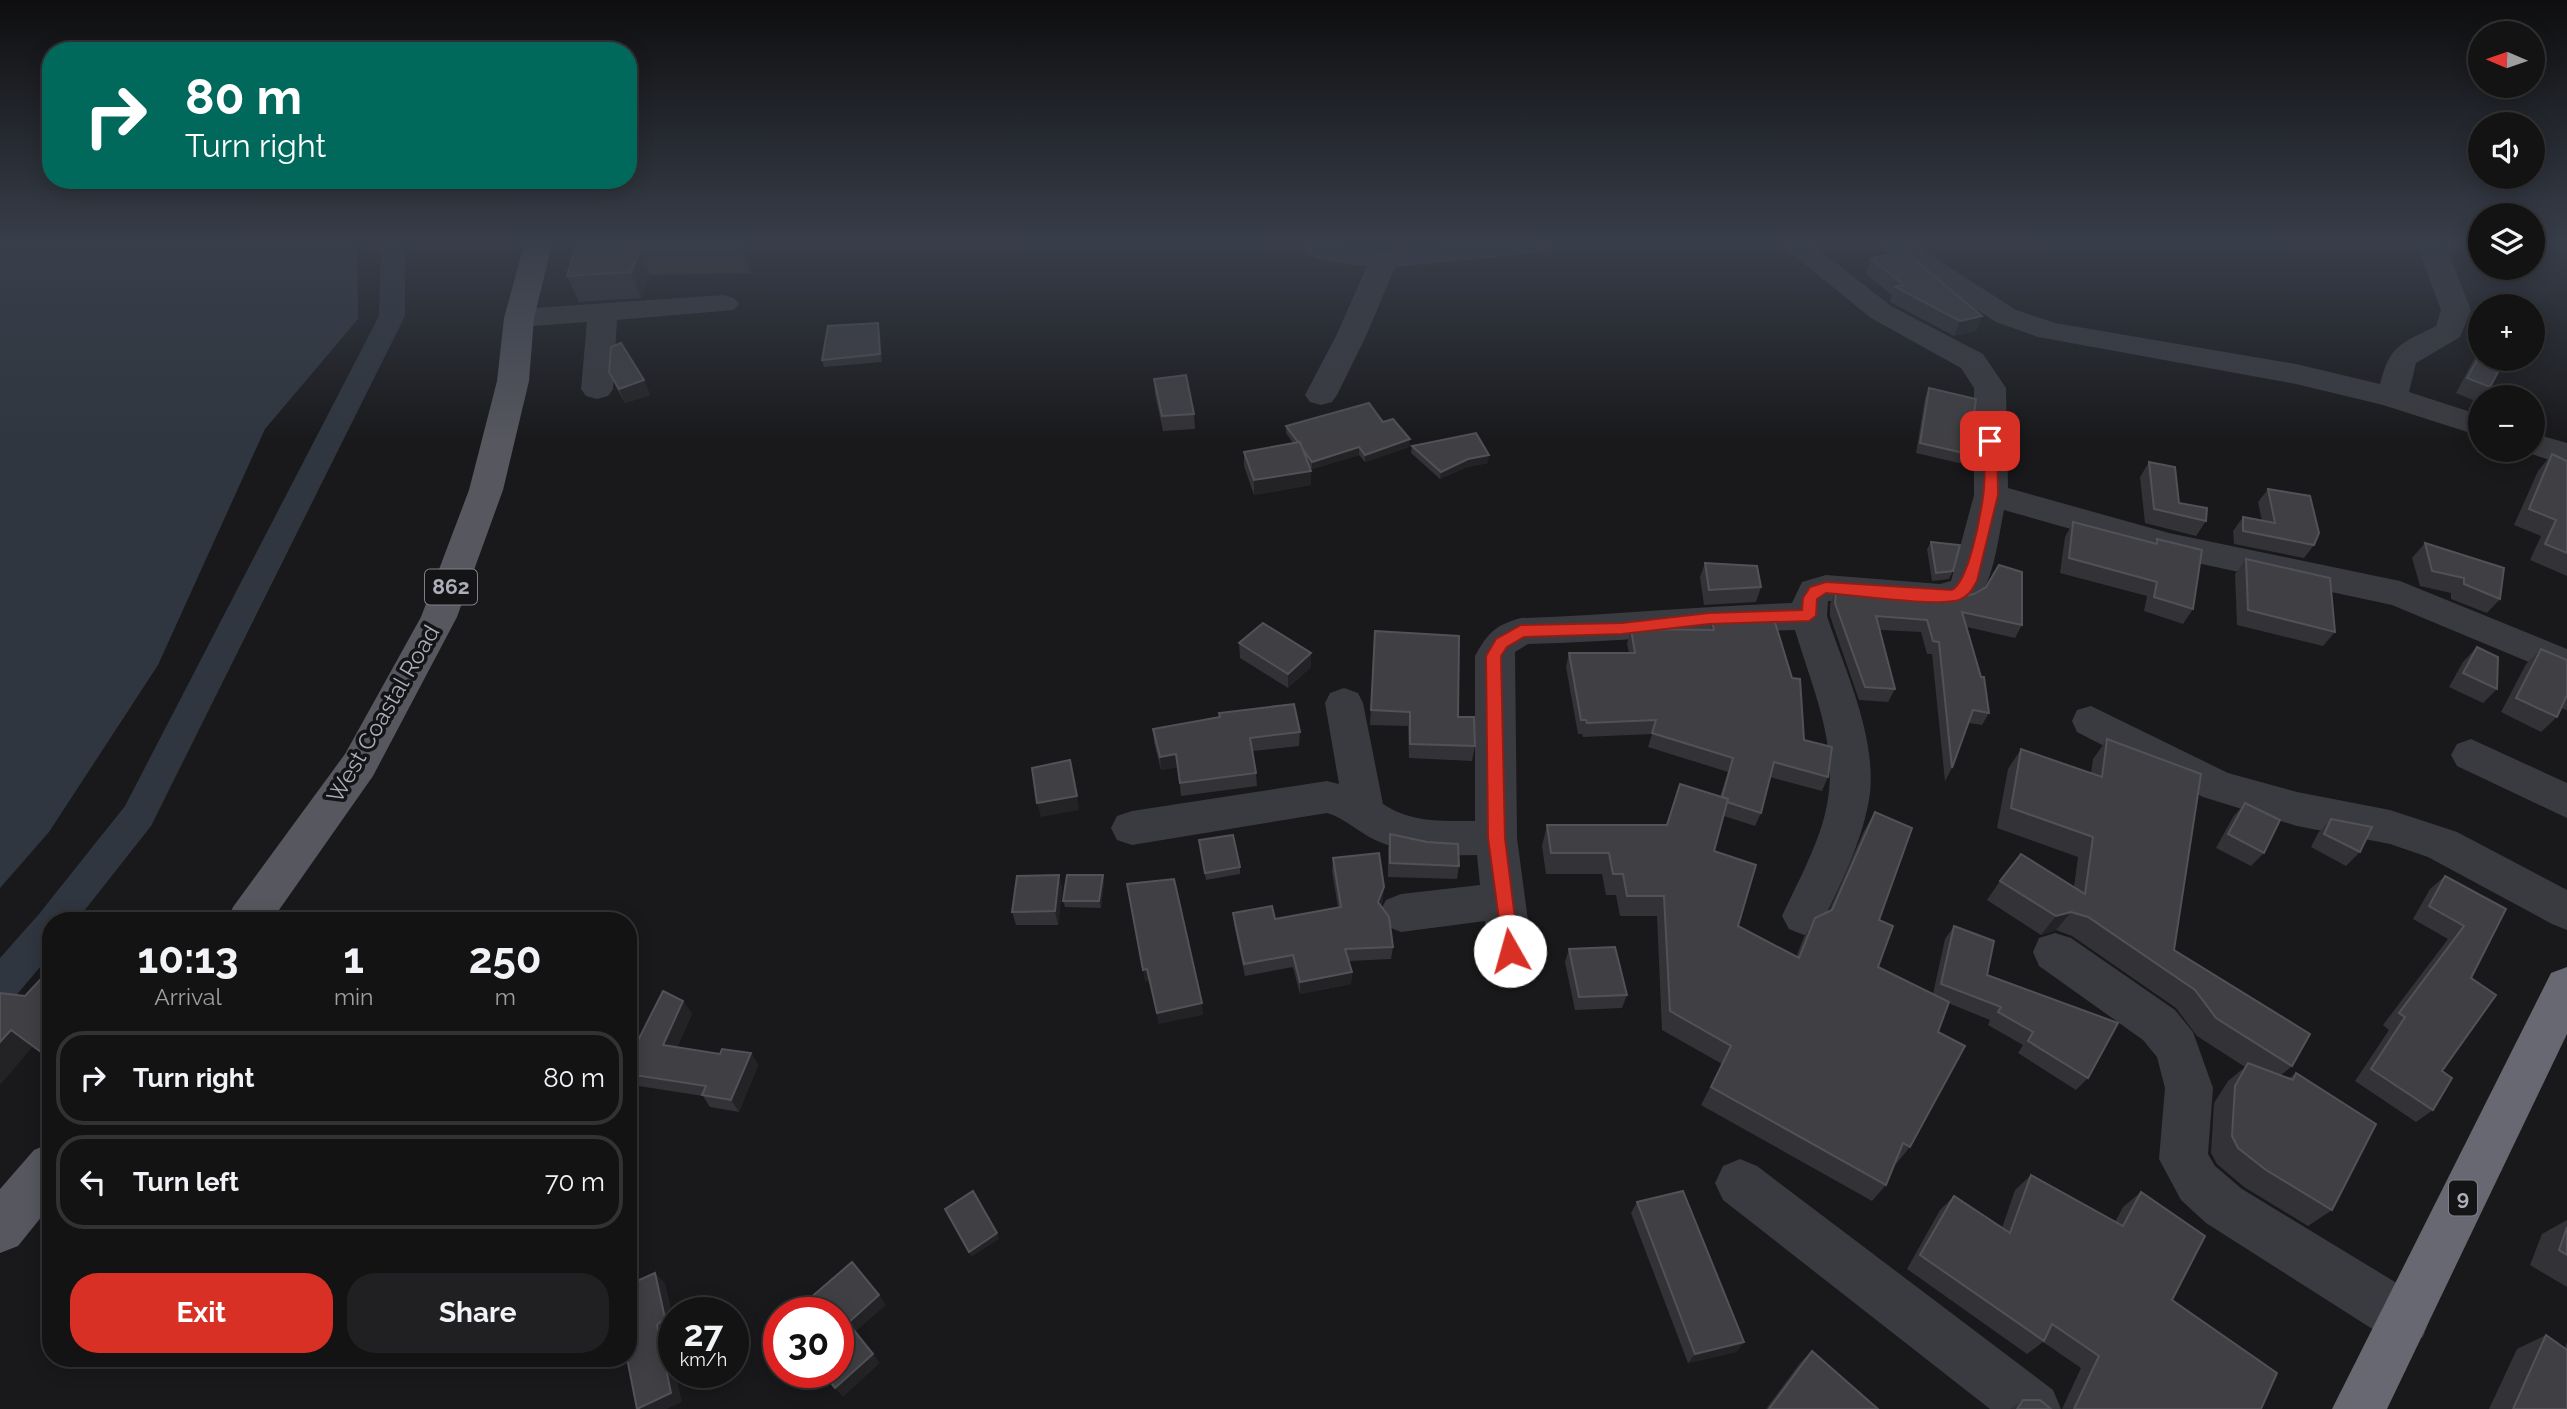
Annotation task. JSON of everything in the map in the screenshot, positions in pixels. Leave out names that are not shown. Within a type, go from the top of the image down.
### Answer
[{"type":"highway","name":"9","points":[[2359,1409],[2567,987]]},
{"type":"main road","name":"West Coastal Road","points":[[254,912],[359,765],[439,617],[486,490],[513,381],[521,311]]},
{"type":"main road","points":[[0,1228],[42,1178]]},
{"type":"street","points":[[597,389],[603,311]]},
{"type":"street","points":[[519,318],[607,311]]},
{"type":"street","points":[[1321,395],[1362,311]]},
{"type":"street","points":[[1804,916],[1846,813],[1851,771],[1847,739],[1809,616],[1810,598],[1815,591],[1826,587],[1940,597],[1956,595],[1965,589],[1974,568],[1991,495],[1990,388],[1972,360],[1879,311]]},
{"type":"street","points":[[1998,311],[2049,331],[2296,374],[2392,397],[2468,422]]},
{"type":"street","points":[[2392,397],[2401,360],[2410,352],[2449,331],[2456,311]]},
{"type":"street","points":[[2545,447],[2567,455]]},
{"type":"street","points":[[1991,495],[2169,545],[2400,594],[2567,664]]},
{"type":"street","points":[[1510,951],[1496,838],[1494,656],[1501,643],[1521,631],[1622,628],[1709,619],[1809,616]]},
{"type":"street","points":[[1344,703],[1364,810]]},
{"type":"street","points":[[2091,720],[2217,786],[2260,801],[2390,827],[2442,844],[2567,911]]},
{"type":"street","points":[[2471,755],[2567,802]]},
{"type":"street","points":[[1132,828],[1327,797],[1347,801],[1389,828],[1402,832],[1422,836],[1496,838]]},
{"type":"street","points":[[1401,913],[1504,900]]},
{"type":"street","points":[[2055,952],[2159,1025],[2177,1047],[2189,1088],[2183,1159],[2198,1183],[2224,1206],[2404,1318]]},
{"type":"street","points":[[1740,1183],[2034,1409]]},
{"type":"shaded area","points":[[0,311],[358,311],[358,319],[265,429],[158,665],[49,832],[0,888]]},
{"type":"building","points":[[1940,311],[1976,311],[1982,316],[1960,321]]},
{"type":"building","points":[[878,323],[880,354],[822,360],[828,326]]},
{"type":"building","points":[[621,343],[644,380],[619,389],[609,372],[611,347]]},
{"type":"building","points":[[2471,371],[2499,371],[2491,385],[2467,378]]},
{"type":"building","points":[[1186,375],[1194,414],[1162,416],[1154,379]]},
{"type":"building","points":[[1929,388],[1976,399],[1968,454],[1920,443]]},
{"type":"building","points":[[1369,403],[1383,422],[1393,419],[1410,439],[1365,455],[1359,447],[1312,462],[1286,426]]},
{"type":"building","points":[[1476,433],[1489,455],[1468,459],[1441,472],[1412,446]]},
{"type":"building","points":[[1300,442],[1311,471],[1254,480],[1244,452]]},
{"type":"building","points":[[2552,454],[2567,461],[2567,553],[2545,544],[2556,520],[2529,509]]},
{"type":"building","points":[[2149,462],[2175,467],[2179,503],[2207,508],[2206,521],[2154,509]]},
{"type":"building","points":[[2268,489],[2310,496],[2319,533],[2314,545],[2243,531],[2243,517],[2275,523]]},
{"type":"building","points":[[2073,522],[2157,544],[2157,539],[2202,550],[2193,609],[2154,597],[2157,582],[2069,558]]},
{"type":"building","points":[[1931,542],[1960,545],[1953,571],[1936,573]]},
{"type":"building","points":[[2425,543],[2504,568],[2500,599],[2464,584],[2464,578],[2432,571]]},
{"type":"building","points":[[2246,559],[2330,578],[2335,632],[2248,610]]},
{"type":"building","points":[[1705,563],[1757,566],[1761,587],[1709,590]]},
{"type":"building","points":[[1999,565],[2022,572],[2022,625],[1962,612],[1981,677],[1984,677],[1989,713],[1973,710],[1952,768],[1939,642],[1933,641],[1927,620],[1876,616],[1895,689],[1865,687],[1835,603],[1836,591],[1913,598],[1958,597],[1974,594],[1986,587]]},
{"type":"building","points":[[1774,619],[1792,678],[1800,679],[1804,740],[1832,747],[1828,777],[1774,762],[1761,813],[1727,802],[1728,799],[1722,797],[1733,758],[1652,733],[1656,720],[1587,723],[1586,720],[1581,720],[1569,653],[1635,653],[1631,629],[1714,630],[1712,622]]},
{"type":"building","points":[[1263,623],[1311,653],[1288,674],[1239,643]]},
{"type":"building","points":[[1375,631],[1459,636],[1458,717],[1474,717],[1475,746],[1410,744],[1410,712],[1371,710]]},
{"type":"building","points":[[2477,647],[2498,657],[2497,689],[2463,673]]},
{"type":"building","points":[[2541,649],[2567,660],[2567,695],[2557,717],[2516,698]]},
{"type":"building","points":[[1294,704],[1300,732],[1250,738],[1256,773],[1180,783],[1176,754],[1160,757],[1153,729],[1220,717],[1219,713]]},
{"type":"building","points":[[2107,739],[2201,774],[2174,950],[2310,1034],[2292,1066],[2216,1018],[2195,990],[2088,917],[2071,912],[2056,916],[2000,881],[2021,854],[2085,894],[2093,837],[2011,808],[2021,749],[2102,777]]},
{"type":"building","points":[[1070,760],[1077,796],[1037,803],[1032,768]]},
{"type":"building","points":[[1680,784],[1728,799],[1714,851],[1756,865],[1738,926],[1799,958],[1815,918],[1832,910],[1875,812],[1912,828],[1879,920],[1893,926],[1878,967],[1949,1002],[1938,1032],[1965,1046],[1910,1147],[1903,1143],[1886,1185],[1711,1087],[1731,1046],[1670,1011],[1664,896],[1627,896],[1623,874],[1613,874],[1609,853],[1551,853],[1547,825],[1667,825]]},
{"type":"building","points":[[2245,803],[2280,820],[2264,853],[2228,834]]},
{"type":"building","points":[[2331,819],[2372,827],[2360,852],[2324,834]]},
{"type":"building","points":[[1390,834],[1427,842],[1458,844],[1459,866],[1390,863]]},
{"type":"building","points":[[1233,835],[1240,867],[1205,873],[1199,840]]},
{"type":"building","points":[[1379,853],[1384,887],[1378,902],[1389,917],[1393,947],[1345,949],[1352,972],[1300,982],[1293,955],[1244,964],[1233,913],[1272,906],[1275,919],[1341,907],[1333,858]]},
{"type":"building","points":[[1059,875],[1055,911],[1012,912],[1017,876]]},
{"type":"building","points":[[1067,875],[1103,875],[1099,901],[1063,901]]},
{"type":"building","points":[[2445,876],[2506,909],[2471,978],[2496,995],[2442,1071],[2452,1078],[2433,1110],[2371,1069],[2405,1017],[2399,1013],[2464,926],[2429,906]]},
{"type":"building","points":[[1174,879],[1202,1003],[1157,1013],[1147,969],[1143,970],[1127,884]]},
{"type":"building","points":[[1954,926],[1994,941],[1987,975],[2118,1023],[2088,1078],[2028,1041],[2033,1032],[1998,1012],[2001,1007],[1941,984]]},
{"type":"building","points":[[1615,947],[1627,995],[1579,997],[1569,949]]},
{"type":"building","points":[[42,978],[42,1053],[11,1030],[0,1042],[0,993],[25,996]]},
{"type":"building","points":[[663,991],[683,1001],[663,1045],[720,1054],[722,1049],[751,1053],[731,1100],[702,1095],[706,1086],[637,1075],[637,1042]]},
{"type":"building","points":[[2248,1063],[2293,1080],[2296,1073],[2376,1124],[2332,1210],[2266,1170],[2238,1148],[2232,1136],[2235,1086]]},
{"type":"building","points":[[2031,1175],[2123,1226],[2141,1192],[2205,1236],[2172,1300],[2277,1373],[2261,1409],[2074,1409],[2099,1356],[2052,1324],[2044,1341],[1920,1255],[1954,1196],[2010,1233]]},
{"type":"building","points":[[973,1191],[997,1233],[969,1252],[945,1209]]},
{"type":"building","points":[[1683,1191],[1744,1342],[1695,1354],[1637,1202]]},
{"type":"building","points":[[2567,1227],[2567,1255],[2559,1250]]},
{"type":"building","points":[[852,1262],[879,1295],[854,1318],[854,1297],[811,1297]]},
{"type":"building","points":[[655,1273],[660,1297],[658,1297],[657,1325],[658,1388],[670,1388],[671,1393],[637,1409],[629,1367],[637,1367],[637,1281]]},
{"type":"building","points":[[854,1330],[873,1354],[854,1371]]},
{"type":"building","points":[[2546,1335],[2567,1350],[2567,1409],[2513,1409]]},
{"type":"building","points":[[1812,1351],[1878,1409],[1769,1409]]},
{"type":"building","points":[[2023,1400],[2040,1400],[2051,1409],[2017,1409]]},
{"type":"waterway","points":[[61,912],[138,816],[392,316],[392,311]]},
{"type":"waterway","points":[[0,986],[42,937]]},
{"type":"route","points":[[1510,951],[1496,838],[1494,656],[1501,643],[1521,631],[1622,628],[1709,619],[1809,616],[1810,598],[1815,591],[1826,587],[1940,597],[1956,595],[1965,589],[1974,568],[1991,495],[1990,441]]}]
